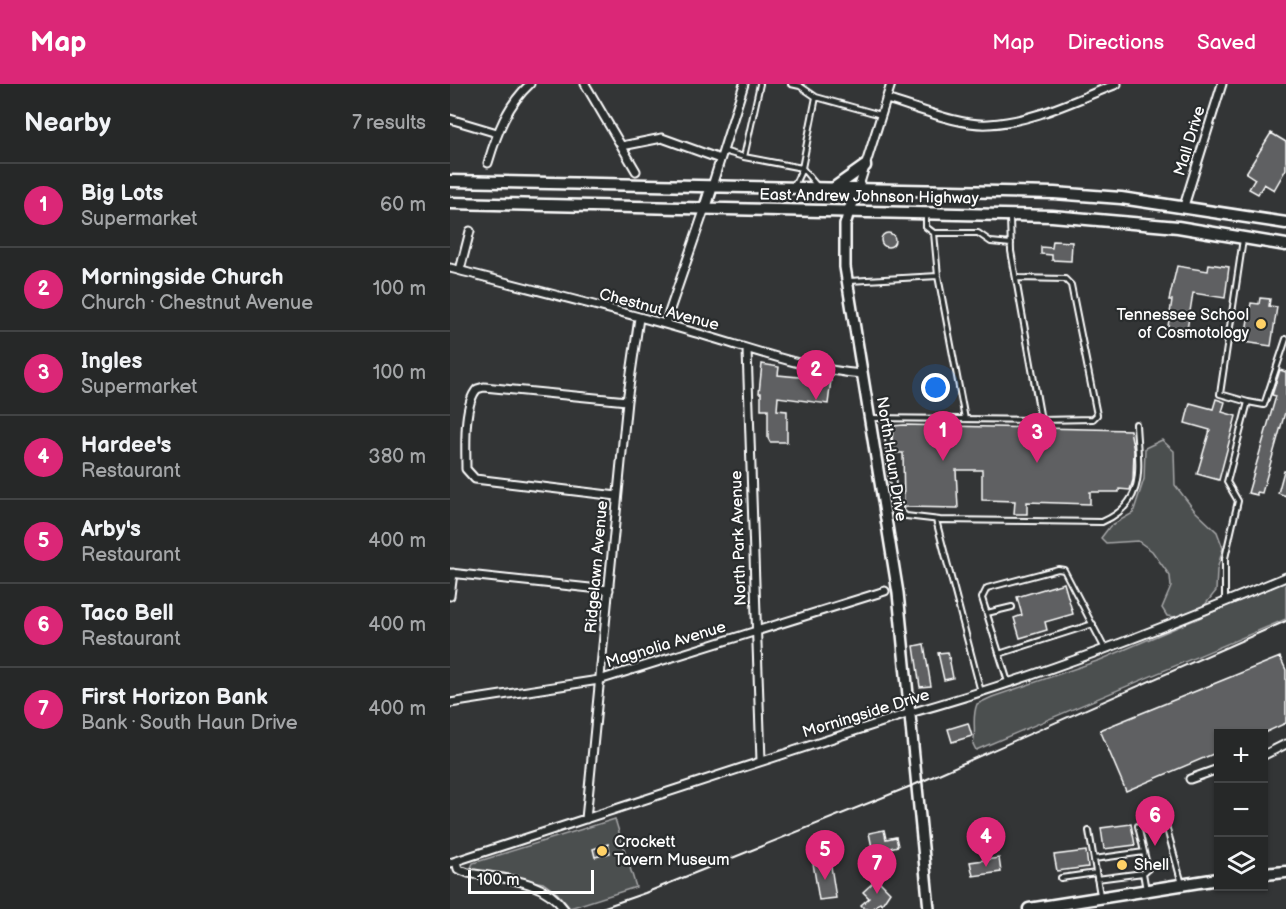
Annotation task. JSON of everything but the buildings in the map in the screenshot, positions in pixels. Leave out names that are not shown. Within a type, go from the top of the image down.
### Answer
[{"type":"main road","points":[[834,189],[865,166]]},
{"type":"main road","name":"East Andrew Johnson Highway","points":[[450,182],[1054,193],[1184,206],[1286,223]]},
{"type":"main road","points":[[705,208],[712,186]]},
{"type":"main road","points":[[849,211],[858,189]]},
{"type":"main road","name":"East Andrew Johnson Highway","points":[[450,203],[1010,215],[1116,220],[1178,227],[1286,245]]},
{"type":"main road","points":[[1178,227],[1184,206]]},
{"type":"main road","points":[[1268,874],[1286,872]]},
{"type":"main road","points":[[1029,909],[1214,880]]},
{"type":"street","points":[[488,163],[497,133],[517,96],[530,84]]},
{"type":"street","points":[[585,84],[636,171]]},
{"type":"street","points":[[712,186],[744,84]]},
{"type":"street","points":[[858,189],[891,84]]},
{"type":"street","points":[[886,99],[968,122],[988,125],[1018,120],[1117,84]]},
{"type":"street","name":"Mall Drive","points":[[1184,206],[1221,84]]},
{"type":"street","points":[[450,119],[497,133]]},
{"type":"street","points":[[622,146],[662,138],[720,159]]},
{"type":"street","points":[[665,324],[705,208]]},
{"type":"street","name":"North Haun Drive","points":[[849,211],[844,225],[843,244],[898,593],[929,909]]},
{"type":"street","points":[[459,270],[470,231]]},
{"type":"street","name":"Chestnut Avenue","points":[[450,268],[665,324],[747,350],[835,372],[862,374]]},
{"type":"street","name":"Ridgelawn Avenue","points":[[586,819],[627,401],[639,318]]},
{"type":"street","name":"North Park Avenue","points":[[747,350],[762,761]]},
{"type":"street","points":[[617,496],[475,479],[466,469],[466,442],[471,400],[477,389],[484,387],[627,401]]},
{"type":"street","points":[[450,596],[451,573],[609,590]]},
{"type":"street","name":"Morningside Drive","points":[[453,862],[910,713],[1008,684],[1105,649],[1286,577]]},
{"type":"street","name":"Magnolia Avenue","points":[[450,703],[599,680],[885,591]]},
{"type":"street","points":[[1268,753],[1286,744]]},
{"type":"street","points":[[1190,779],[1214,771]]},
{"type":"street","points":[[453,862],[462,872],[539,886],[549,892],[564,909]]},
{"type":"lane","points":[[744,157],[760,84]]},
{"type":"lane","points":[[790,84],[800,86],[816,97],[881,115]]},
{"type":"lane","points":[[791,188],[798,181],[802,168],[816,97]]},
{"type":"lane","points":[[723,151],[802,168],[820,188]]},
{"type":"lane","points":[[926,213],[926,227],[934,233],[978,233],[991,242],[1011,244]]},
{"type":"lane","points":[[1010,215],[1011,244],[1041,420]]},
{"type":"lane","points":[[934,233],[938,276],[965,419]]},
{"type":"lane","points":[[1243,238],[1220,394],[1264,405],[1286,339]]},
{"type":"lane","points":[[848,282],[938,276]]},
{"type":"lane","points":[[869,418],[1093,419],[1097,415],[1069,281],[1018,278]]},
{"type":"lane","points":[[1225,602],[1225,558],[1238,501],[1227,482],[1248,402]]},
{"type":"lane","points":[[887,418],[889,456],[899,508],[906,516],[936,520],[1102,522],[1112,518],[1136,493],[1138,469],[1136,424]]},
{"type":"lane","points":[[936,520],[981,693]]},
{"type":"lane","points":[[1008,684],[982,598],[987,588],[1058,569],[1069,574],[1105,649]]},
{"type":"lane","points":[[987,613],[1012,607]]},
{"type":"lane","points":[[999,654],[1093,624]]},
{"type":"lane","points":[[1161,807],[1182,885]]},
{"type":"lane","points":[[1097,879],[1143,873],[1148,869],[1138,825]]},
{"type":"lane","points":[[1089,831],[1100,898]]},
{"type":"lane","points":[[1094,860],[1144,852]]},
{"type":"lane","points":[[1061,878],[1096,873]]},
{"type":"lane","points":[[1143,873],[1146,891]]},
{"type":"shaded area","points":[[1162,440],[1174,451],[1175,485],[1195,511],[1217,532],[1223,548],[1217,570],[1216,591],[1204,606],[1176,617],[1167,616],[1162,608],[1171,587],[1170,576],[1152,551],[1138,541],[1106,543],[1101,538],[1110,526],[1133,513],[1144,479],[1145,448]]},
{"type":"shaded area","points":[[1286,581],[1286,619],[976,750],[973,744],[974,715],[977,704],[1100,660]]},
{"type":"shaded area","points":[[615,819],[636,887],[570,908],[557,893],[543,883],[470,870],[473,863]]},
{"type":"railway","points":[[599,909],[645,893],[916,784],[1286,621]]},
{"type":"place","name":"Tennessee School of Cosmotology","points":[[1261,324]]},
{"type":"place","name":"Morningside Church","points":[[816,400]]},
{"type":"place","name":"Big Lots","points":[[943,461]]},
{"type":"place","name":"Ingles","points":[[1037,463]]},
{"type":"place","name":"Taco Bell","points":[[1155,846]]},
{"type":"place","name":"Crockett Tavern Museum","points":[[602,851]]},
{"type":"place","name":"Shell","points":[[1122,865]]},
{"type":"place","name":"Hardee's","points":[[986,867]]},
{"type":"place","name":"Arby's","points":[[825,880]]},
{"type":"place","name":"First Horizon Bank","points":[[877,894]]}]
